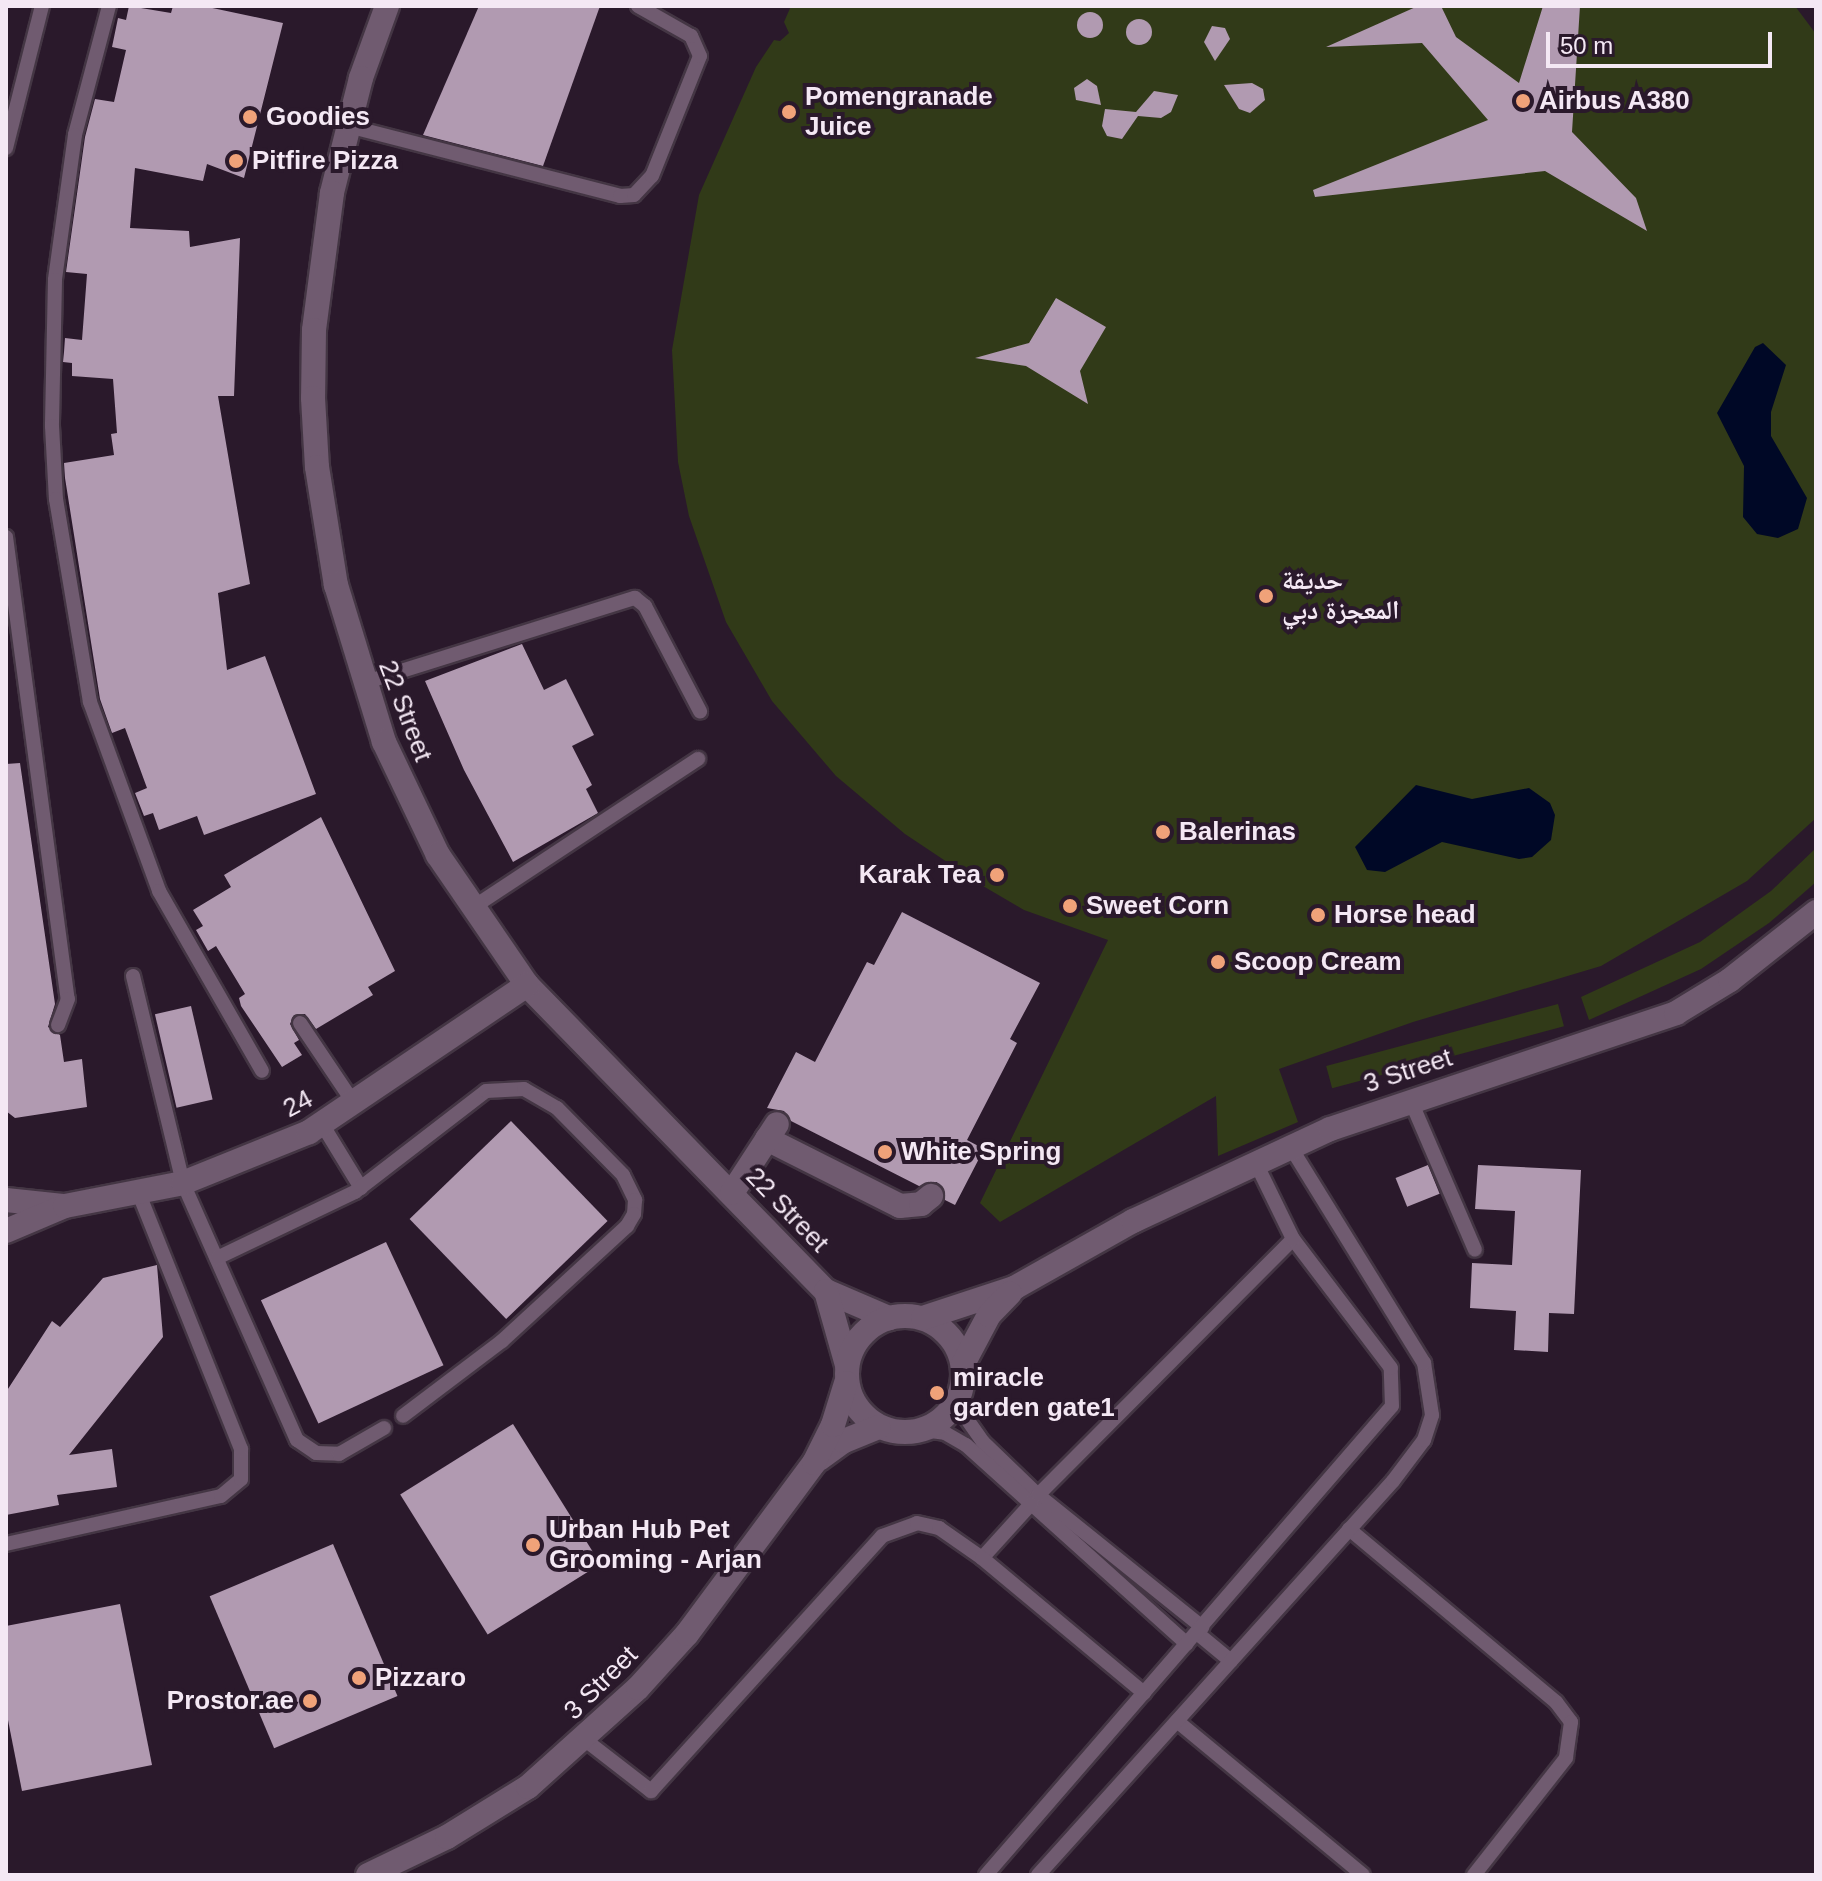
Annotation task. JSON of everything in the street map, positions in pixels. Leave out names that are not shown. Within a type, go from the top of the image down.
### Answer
[{"type":"street","name":"22 Street","points":[[387,6],[348,126],[320,261],[313,398],[326,535],[363,683],[409,799],[472,908],[527,985],[826,1291],[889,1318]]},
{"type":"street","name":"3 Street","points":[[923,1318],[1014,1288],[1133,1221],[1290,1146],[1410,1099],[1676,1013],[1743,971],[1816,912]]},
{"type":"street","name":"24","points":[[6,1231],[65,1206],[183,1183],[322,1124],[355,1105],[527,985]]},
{"type":"street","points":[[732,1193],[772,1132],[900,1206],[921,1204],[931,1196]]},
{"type":"street","name":"24","points":[[6,1200],[65,1206]]},
{"type":"street","name":"3 Street","points":[[963,1364],[989,1315],[1014,1288]]},
{"type":"street","name":"22 Street","points":[[826,1291],[846,1374]]},
{"type":"street","points":[[889,1318],[923,1318],[949,1335],[963,1364],[961,1394],[946,1417],[922,1430],[878,1427],[863,1416],[846,1374],[861,1335],[889,1318]]},
{"type":"street","name":"3 Street","points":[[368,1875],[447,1837],[528,1787],[584,1739],[687,1634],[814,1463],[833,1425],[846,1374]]},
{"type":"street","name":"3 Street","points":[[814,1463],[844,1441],[878,1427]]},
{"type":"lane","points":[[6,148],[42,6]]},
{"type":"lane","points":[[109,6],[75,135],[55,280],[52,412],[56,499],[95,717],[159,891],[262,1071]]},
{"type":"lane","points":[[348,126],[620,196],[634,195],[652,176],[700,56],[691,36],[638,6]]},
{"type":"lane","points":[[6,537],[68,999],[58,1025]]},
{"type":"lane","points":[[363,683],[628,597],[645,606],[700,711]]},
{"type":"lane","points":[[472,908],[698,759]]},
{"type":"lane","points":[[133,976],[183,1183],[292,1430],[306,1448],[339,1454],[384,1428]]},
{"type":"lane","points":[[300,1023],[355,1105]]},
{"type":"lane","points":[[217,1258],[361,1188],[468,1099],[505,1087],[524,1089],[557,1108],[623,1175],[635,1200],[627,1226],[502,1341],[403,1416]]},
{"type":"lane","points":[[1410,1099],[1475,1250]]},
{"type":"lane","points":[[322,1124],[361,1188]]},
{"type":"lane","points":[[1038,1875],[1349,1529],[1424,1440],[1432,1388],[1424,1363],[1290,1146]]},
{"type":"lane","points":[[986,1875],[1392,1406],[1391,1368],[1293,1239],[1256,1163]]},
{"type":"lane","points":[[6,1544],[221,1496],[241,1479],[241,1449],[139,1194]]},
{"type":"lane","points":[[982,1558],[1034,1499],[1293,1239]]},
{"type":"lane","points":[[961,1394],[975,1434],[1034,1499],[1195,1634]]},
{"type":"lane","points":[[922,1430],[945,1433],[966,1445],[1231,1661]]},
{"type":"lane","points":[[584,1739],[651,1791],[882,1536],[904,1524],[928,1524],[982,1558],[1144,1693]]},
{"type":"lane","points":[[1349,1529],[1556,1702],[1571,1722],[1566,1758],[1474,1875]]},
{"type":"lane","points":[[1177,1721],[1363,1875]]},
{"type":"green space","name":"حديقة المعجزة دبي","points":[[791,6],[1795,6],[1816,34],[1816,818],[1747,881],[1601,966],[1413,1022],[1279,1069],[1298,1122],[1218,1156],[1216,1096],[1000,1222],[980,1203],[1108,940],[1024,910],[983,886],[905,834],[836,776],[772,701],[726,622],[689,516],[678,462],[672,350],[699,195],[756,67],[774,40],[780,41],[789,33],[784,22]]},
{"type":"green space","points":[[1816,848],[1816,882],[1769,923],[1701,969],[1589,1020],[1581,997],[1700,942],[1771,891]]},
{"type":"green space","points":[[1558,1004],[1564,1026],[1332,1088],[1326,1066]]},
{"type":"water","points":[[1763,343],[1786,365],[1771,412],[1771,436],[1807,498],[1798,529],[1778,538],[1757,534],[1743,517],[1744,466],[1717,413],[1755,347]]},
{"type":"water","points":[[1416,785],[1472,799],[1529,788],[1550,803],[1555,815],[1551,840],[1532,857],[1519,859],[1442,842],[1385,872],[1367,870],[1355,847]]},
{"type":"building","points":[[129,6],[171,13],[173,6],[203,6],[283,23],[244,178],[207,164],[203,181],[135,168],[130,228],[189,231],[190,247],[240,238],[234,396],[218,396],[250,584],[218,593],[227,670],[265,656],[316,794],[204,835],[197,816],[159,830],[153,813],[144,816],[135,793],[147,788],[125,728],[112,733],[100,699],[65,478],[64,463],[114,455],[111,434],[117,433],[113,379],[72,376],[72,363],[63,362],[65,338],[82,340],[87,274],[66,272],[85,137],[95,99],[114,102],[126,50],[112,47],[118,18],[126,20]]},
{"type":"building","points":[[479,6],[600,6],[543,166],[423,135]]},
{"type":"building","name":"Airbus A380","points":[[1418,6],[1441,6],[1456,37],[1519,83],[1543,6],[1580,6],[1572,132],[1636,198],[1647,231],[1545,171],[1315,197],[1313,190],[1488,120],[1422,43],[1326,47]]},
{"type":"building","points":[[1090,12],[1099,16],[1103,25],[1099,34],[1090,38],[1081,34],[1077,25],[1081,16]]},
{"type":"building","points":[[1139,19],[1148,23],[1152,32],[1148,41],[1139,45],[1130,41],[1126,32],[1130,23]]},
{"type":"building","points":[[1212,26],[1225,28],[1230,39],[1215,61],[1204,42]]},
{"type":"building","points":[[1087,79],[1097,86],[1101,105],[1076,100],[1074,88]]},
{"type":"building","points":[[1252,83],[1263,89],[1265,100],[1250,113],[1239,109],[1224,85]]},
{"type":"building","points":[[1154,91],[1178,95],[1171,112],[1161,118],[1138,116],[1122,139],[1107,136],[1102,126],[1105,109],[1136,112]]},
{"type":"building","points":[[1056,298],[1106,327],[1080,371],[1088,404],[1026,366],[975,358],[1029,343]]},
{"type":"building","points":[[522,644],[544,690],[566,679],[594,735],[572,746],[592,785],[586,789],[598,813],[513,862],[464,770],[425,681]]},
{"type":"building","points":[[20,763],[55,1004],[48,1027],[60,1035],[64,1062],[82,1059],[87,1107],[15,1118],[6,1111],[6,764]]},
{"type":"building","points":[[321,817],[395,971],[368,987],[373,995],[316,1029],[305,1014],[294,1015],[290,1024],[299,1040],[294,1043],[302,1055],[282,1067],[241,1006],[239,998],[245,994],[216,946],[208,951],[196,930],[203,926],[193,910],[231,887],[224,875]]},
{"type":"building","points":[[902,912],[1040,983],[1010,1039],[1017,1043],[967,1140],[984,1149],[955,1205],[945,1200],[937,1182],[919,1186],[791,1121],[784,1111],[767,1108],[796,1052],[815,1062],[867,962],[874,965]]},
{"type":"building","points":[[191,1006],[213,1100],[177,1108],[155,1014]]},
{"type":"building","points":[[511,1121],[608,1221],[506,1319],[410,1219]]},
{"type":"building","points":[[1428,1165],[1440,1194],[1407,1207],[1396,1178]]},
{"type":"building","points":[[1478,1165],[1581,1170],[1574,1314],[1549,1313],[1548,1352],[1514,1350],[1516,1311],[1470,1308],[1472,1263],[1512,1265],[1515,1211],[1475,1209]]},
{"type":"building","points":[[386,1242],[443,1365],[318,1424],[261,1300]]},
{"type":"building","points":[[157,1265],[163,1337],[69,1455],[112,1449],[117,1487],[57,1495],[59,1505],[6,1515],[6,1392],[52,1321],[60,1327],[103,1278]]},
{"type":"building","points":[[513,1424],[600,1564],[488,1634],[400,1494]]},
{"type":"building","points":[[333,1544],[397,1696],[274,1748],[210,1596]]},
{"type":"building","points":[[120,1604],[152,1765],[22,1791],[6,1710],[6,1626]]},
{"type":"place","name":"Airbus A380","points":[[1523,101]]},
{"type":"place","name":"Pomengranade Juice","points":[[789,112]]},
{"type":"place","name":"Goodies","points":[[250,117]]},
{"type":"place","name":"Pitfire Pizza","points":[[236,161]]},
{"type":"place","name":"حديقة المعجزة دبي","points":[[1266,596]]},
{"type":"place","name":"Balerinas","points":[[1163,832]]},
{"type":"place","name":"Karak Tea","points":[[997,875]]},
{"type":"place","name":"Sweet Corn","points":[[1070,906]]},
{"type":"place","name":"Horse head","points":[[1318,915]]},
{"type":"place","name":"Scoop Cream","points":[[1218,962]]},
{"type":"place","name":"White Spring","points":[[885,1152]]},
{"type":"place","name":"miracle garden gate1","points":[[937,1393]]},
{"type":"place","name":"Urban Hub Pet Grooming - Arjan","points":[[533,1545]]},
{"type":"place","name":"Pizzaro","points":[[359,1678]]},
{"type":"place","name":"Prostor.ae","points":[[310,1701]]}]
